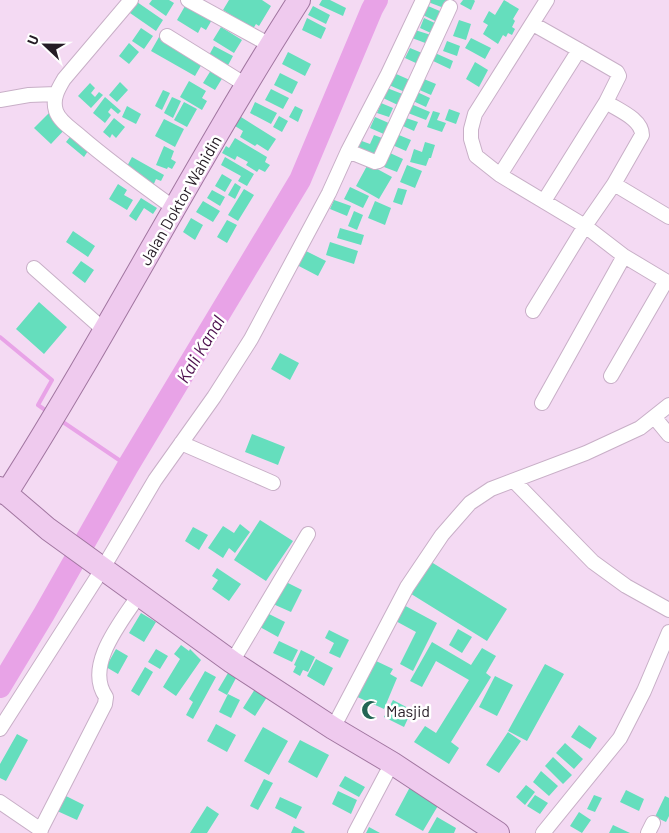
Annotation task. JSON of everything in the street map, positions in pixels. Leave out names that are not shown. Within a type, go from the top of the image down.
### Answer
[{"type":"main road","name":"Jalan Doktor Wahidin","points":[[3,491],[45,433],[246,85],[299,0]]},
{"type":"main road","points":[[3,491],[48,529],[232,662],[333,728],[392,763],[498,833]]},
{"type":"street","points":[[131,0],[64,79],[56,94],[55,106],[57,114],[68,126],[106,159],[174,208]]},
{"type":"street","points":[[188,0],[270,45]]},
{"type":"street","points":[[0,729],[99,565],[214,397],[251,339],[329,193],[423,0]]},
{"type":"street","points":[[547,0],[475,114],[471,139],[474,153],[500,175],[585,226],[624,256],[668,282],[611,376]]},
{"type":"street","points":[[348,151],[375,162],[379,161],[450,7]]},
{"type":"street","points":[[533,24],[618,74],[618,78],[606,102],[544,201]]},
{"type":"street","points":[[166,36],[246,85]]},
{"type":"street","points":[[500,175],[578,50]]},
{"type":"street","points":[[0,100],[29,95],[56,94]]},
{"type":"street","points":[[532,311],[638,144],[642,132],[640,125],[606,102]]},
{"type":"street","points":[[614,184],[669,217]]},
{"type":"street","points":[[542,404],[624,256]]},
{"type":"street","points":[[34,268],[104,330]]},
{"type":"street","points":[[333,728],[407,587],[442,535],[470,503],[491,490],[595,449],[640,428],[669,405]]},
{"type":"street","points":[[655,418],[669,435]]},
{"type":"street","points":[[181,443],[273,483]]},
{"type":"street","points":[[514,481],[594,562],[626,586],[669,610]]},
{"type":"street","points":[[232,662],[308,534]]},
{"type":"street","points":[[0,802],[40,832],[105,704],[106,697],[101,690],[98,677],[100,665],[108,644],[138,595]]},
{"type":"street","points":[[543,833],[620,738],[644,691],[669,632]]},
{"type":"street","points":[[355,833],[392,763]]},
{"type":"building","points":[[152,0],[169,0],[174,3],[166,16],[149,4]]},
{"type":"building","points":[[229,0],[262,0],[271,6],[259,26],[256,24],[253,29],[223,10]]},
{"type":"building","points":[[322,0],[330,0],[346,8],[343,16],[319,5]]},
{"type":"building","points":[[429,0],[447,0],[444,8],[428,2]]},
{"type":"building","points":[[463,0],[475,1],[471,10],[460,4]]},
{"type":"building","points":[[504,0],[519,9],[513,19],[515,21],[512,27],[515,29],[512,35],[508,33],[506,37],[503,35],[498,44],[483,34],[488,25],[483,22],[489,11],[495,15]]},
{"type":"building","points":[[137,2],[163,20],[156,31],[130,13]]},
{"type":"building","points":[[192,5],[213,18],[206,30],[201,27],[198,33],[177,20],[185,6],[190,9]]},
{"type":"building","points":[[313,6],[330,15],[326,24],[308,15]]},
{"type":"building","points":[[428,6],[442,12],[437,22],[423,15]]},
{"type":"building","points":[[307,18],[326,28],[321,39],[302,30]]},
{"type":"building","points":[[424,18],[437,24],[433,34],[420,28]]},
{"type":"building","points":[[459,20],[471,24],[466,40],[453,36]]},
{"type":"building","points":[[221,27],[242,40],[234,53],[213,40]]},
{"type":"building","points":[[141,28],[153,36],[144,49],[132,41]]},
{"type":"building","points":[[415,30],[431,35],[428,44],[412,38]]},
{"type":"building","points":[[159,37],[203,62],[195,76],[151,51]]},
{"type":"building","points":[[471,38],[491,48],[485,59],[465,48]]},
{"type":"building","points":[[447,41],[460,46],[457,56],[443,51]]},
{"type":"building","points":[[129,43],[139,52],[129,64],[119,56]]},
{"type":"building","points":[[214,46],[233,56],[226,69],[207,59]]},
{"type":"building","points":[[410,48],[422,53],[418,64],[405,58]]},
{"type":"building","points":[[288,52],[311,64],[305,76],[282,64]]},
{"type":"building","points":[[435,53],[453,61],[450,69],[431,60]]},
{"type":"building","points":[[475,62],[488,70],[479,87],[466,79]]},
{"type":"building","points":[[213,67],[223,77],[215,90],[203,83]]},
{"type":"building","points":[[280,73],[298,82],[292,94],[274,85]]},
{"type":"building","points":[[394,73],[412,81],[407,93],[389,85]]},
{"type":"building","points":[[419,77],[436,84],[431,95],[415,88]]},
{"type":"building","points":[[189,81],[206,91],[202,98],[207,101],[202,110],[180,97]]},
{"type":"building","points":[[120,82],[128,90],[117,102],[109,95]]},
{"type":"building","points":[[90,83],[95,88],[91,93],[95,97],[99,92],[103,95],[91,108],[78,96]]},
{"type":"building","points":[[387,88],[405,95],[400,106],[383,98]]},
{"type":"building","points":[[271,89],[289,98],[283,109],[265,100]]},
{"type":"building","points":[[163,90],[170,93],[162,110],[155,106]]},
{"type":"building","points":[[417,92],[430,98],[426,107],[413,101]]},
{"type":"building","points":[[105,97],[121,111],[118,114],[111,108],[108,112],[111,115],[105,123],[93,113]]},
{"type":"building","points":[[172,97],[181,101],[173,118],[164,113]]},
{"type":"building","points":[[184,102],[197,109],[187,127],[174,120]]},
{"type":"building","points":[[255,102],[277,113],[271,124],[250,113]]},
{"type":"building","points":[[381,103],[393,108],[389,117],[377,113]]},
{"type":"building","points":[[411,104],[430,112],[426,120],[408,113]]},
{"type":"building","points":[[127,106],[141,114],[136,124],[122,117]]},
{"type":"building","points":[[295,106],[303,110],[298,122],[289,117]]},
{"type":"building","points":[[449,109],[460,113],[456,124],[445,120]]},
{"type":"building","points":[[51,111],[67,127],[51,144],[34,128]]},
{"type":"building","points":[[433,111],[440,113],[437,120],[446,123],[442,132],[427,127]]},
{"type":"building","points":[[279,116],[288,121],[282,132],[273,127]]},
{"type":"building","points":[[241,117],[276,139],[268,151],[240,137],[243,131],[235,126]]},
{"type":"building","points":[[375,117],[391,124],[386,135],[370,128]]},
{"type":"building","points":[[114,118],[125,127],[116,138],[112,134],[110,138],[103,132]]},
{"type":"building","points":[[406,118],[418,122],[414,131],[403,126]]},
{"type":"building","points":[[164,119],[184,129],[175,147],[155,136]]},
{"type":"building","points":[[73,133],[88,151],[84,157],[66,142]]},
{"type":"building","points":[[394,133],[411,140],[406,151],[390,144]]},
{"type":"building","points":[[374,135],[382,138],[375,156],[355,148],[359,140],[370,144]]},
{"type":"building","points":[[235,138],[267,157],[265,162],[270,165],[265,172],[259,169],[257,172],[246,165],[248,162],[237,156],[235,160],[222,153],[226,146],[229,148]]},
{"type":"building","points":[[425,142],[435,145],[426,166],[410,162],[414,149],[422,152]]},
{"type":"building","points":[[164,146],[174,151],[171,159],[176,162],[172,169],[156,165]]},
{"type":"building","points":[[390,153],[403,159],[397,172],[384,167]]},
{"type":"building","points":[[132,157],[164,175],[161,181],[156,179],[153,186],[125,170]]},
{"type":"building","points":[[225,157],[254,174],[247,186],[238,181],[241,176],[221,165]]},
{"type":"building","points":[[368,164],[392,177],[379,199],[356,186]]},
{"type":"building","points":[[407,165],[422,171],[415,188],[400,182]]},
{"type":"building","points":[[222,174],[232,180],[225,192],[215,186]]},
{"type":"building","points":[[235,183],[241,187],[235,199],[228,195]]},
{"type":"building","points":[[118,184],[127,190],[124,195],[133,200],[127,210],[109,199]]},
{"type":"building","points":[[350,187],[369,196],[363,208],[344,199]]},
{"type":"building","points":[[398,188],[407,190],[402,205],[393,202]]},
{"type":"building","points":[[244,189],[254,195],[238,221],[228,215]]},
{"type":"building","points":[[212,190],[225,197],[220,206],[207,198]]},
{"type":"building","points":[[141,198],[157,208],[153,214],[144,208],[136,221],[129,216]]},
{"type":"building","points":[[334,200],[351,206],[347,216],[330,209]]},
{"type":"building","points":[[203,201],[220,211],[213,222],[196,212]]},
{"type":"building","points":[[375,201],[391,208],[385,225],[368,218]]},
{"type":"building","points":[[354,211],[363,215],[357,230],[348,226]]},
{"type":"building","points":[[191,218],[203,225],[195,240],[183,232]]},
{"type":"building","points":[[227,220],[237,225],[227,243],[217,237]]},
{"type":"building","points":[[340,228],[364,235],[361,245],[337,238]]},
{"type":"building","points":[[73,231],[95,246],[88,257],[66,242]]},
{"type":"building","points":[[330,242],[358,251],[354,264],[326,255]]},
{"type":"building","points":[[302,249],[326,261],[318,276],[295,264]]},
{"type":"building","points":[[81,261],[94,270],[85,283],[72,273]]},
{"type":"building","points":[[39,302],[67,327],[44,354],[16,329]]},
{"type":"building","points":[[280,353],[299,363],[290,380],[271,369]]},
{"type":"building","points":[[252,434],[285,447],[278,465],[245,452]]},
{"type":"building","points":[[260,520],[293,541],[266,581],[234,560]]},
{"type":"building","points":[[240,524],[250,532],[235,553],[229,548],[223,558],[208,548],[223,526],[234,533]]},
{"type":"building","points":[[193,527],[208,535],[199,550],[185,541]]},
{"type":"building","points":[[428,560],[507,609],[487,641],[408,592]]},
{"type":"building","points":[[217,568],[241,584],[229,601],[212,589],[218,580],[212,576]]},
{"type":"building","points":[[284,581],[302,590],[291,612],[273,604]]},
{"type":"building","points":[[400,603],[437,623],[413,671],[400,664],[416,632],[392,619]]},
{"type":"building","points":[[141,613],[156,622],[144,642],[129,633]]},
{"type":"building","points":[[267,613],[285,622],[278,637],[260,627]]},
{"type":"building","points":[[458,629],[472,637],[462,653],[449,645]]},
{"type":"building","points":[[329,630],[349,640],[340,658],[329,653],[334,643],[325,638]]},
{"type":"building","points":[[279,641],[298,650],[292,662],[273,653]]},
{"type":"building","points":[[432,642],[471,665],[482,648],[496,656],[486,673],[491,677],[451,742],[459,748],[449,764],[414,742],[425,726],[436,733],[469,680],[436,661],[422,687],[410,681]]},
{"type":"building","points":[[181,645],[189,651],[190,649],[201,660],[176,696],[163,687],[180,659],[174,654]]},
{"type":"building","points":[[116,649],[128,656],[118,674],[106,667]]},
{"type":"building","points":[[156,649],[168,656],[160,669],[148,662]]},
{"type":"building","points":[[301,650],[315,657],[308,672],[303,670],[300,676],[293,672]]},
{"type":"building","points":[[316,659],[333,668],[324,686],[307,676]]},
{"type":"building","points":[[374,660],[393,669],[390,674],[397,678],[384,709],[353,695]]},
{"type":"building","points":[[545,664],[564,674],[527,741],[508,731]]},
{"type":"building","points":[[145,667],[153,672],[139,696],[131,691]]},
{"type":"building","points":[[205,671],[216,677],[193,719],[186,715],[193,702],[189,699]]},
{"type":"building","points":[[228,673],[236,678],[227,695],[218,690]]},
{"type":"building","points":[[495,676],[513,685],[497,716],[479,707]]},
{"type":"building","points":[[255,689],[267,697],[255,716],[243,708]]},
{"type":"building","points":[[228,694],[240,700],[231,718],[219,712]]},
{"type":"building","points":[[393,700],[412,710],[404,727],[384,717]]},
{"type":"building","points":[[216,724],[236,735],[227,752],[207,741]]},
{"type":"building","points":[[579,725],[597,738],[590,749],[571,737]]},
{"type":"building","points":[[263,727],[288,741],[269,775],[244,761]]},
{"type":"building","points":[[508,732],[521,741],[499,773],[486,765]]},
{"type":"building","points":[[17,734],[28,740],[6,781],[0,778],[0,764]]},
{"type":"building","points":[[300,740],[329,755],[317,778],[288,762]]},
{"type":"building","points":[[565,743],[583,759],[574,769],[556,753]]},
{"type":"building","points":[[553,757],[572,775],[563,784],[545,766]]},
{"type":"building","points":[[541,771],[558,786],[549,796],[533,782]]},
{"type":"building","points":[[345,776],[365,787],[359,797],[339,786]]},
{"type":"building","points":[[264,779],[273,783],[258,810],[250,806]]},
{"type":"building","points":[[526,785],[535,792],[525,805],[516,797]]},
{"type":"building","points":[[410,787],[439,804],[423,831],[395,815]]},
{"type":"building","points":[[626,790],[644,799],[639,811],[620,802]]},
{"type":"building","points":[[338,791],[357,800],[351,814],[332,804]]},
{"type":"building","points":[[62,794],[84,805],[77,820],[55,810]]},
{"type":"building","points":[[535,795],[548,803],[540,814],[527,806]]},
{"type":"building","points":[[594,795],[602,798],[595,812],[587,809]]},
{"type":"building","points":[[665,796],[669,798],[669,816],[666,822],[655,817]]},
{"type":"building","points":[[280,797],[302,807],[296,819],[275,808]]},
{"type":"building","points":[[207,806],[219,814],[207,833],[190,833]]},
{"type":"building","points":[[579,812],[591,820],[582,833],[570,826]]},
{"type":"building","points":[[437,817],[456,828],[454,833],[428,833]]},
{"type":"building","points":[[613,825],[630,833],[609,833]]},
{"type":"building","points":[[294,826],[305,832],[291,833]]},
{"type":"building","points":[[369,827],[380,833],[366,833]]},
{"type":"waterway","name":"Kali Kanal","points":[[0,687],[128,466],[300,180],[377,0]]},
{"type":"waterway","points":[[0,337],[52,380],[38,405],[48,412]]},
{"type":"waterway","points":[[60,420],[128,466]]},
{"type":"place","name":"Masjid","points":[[371,710]]}]
